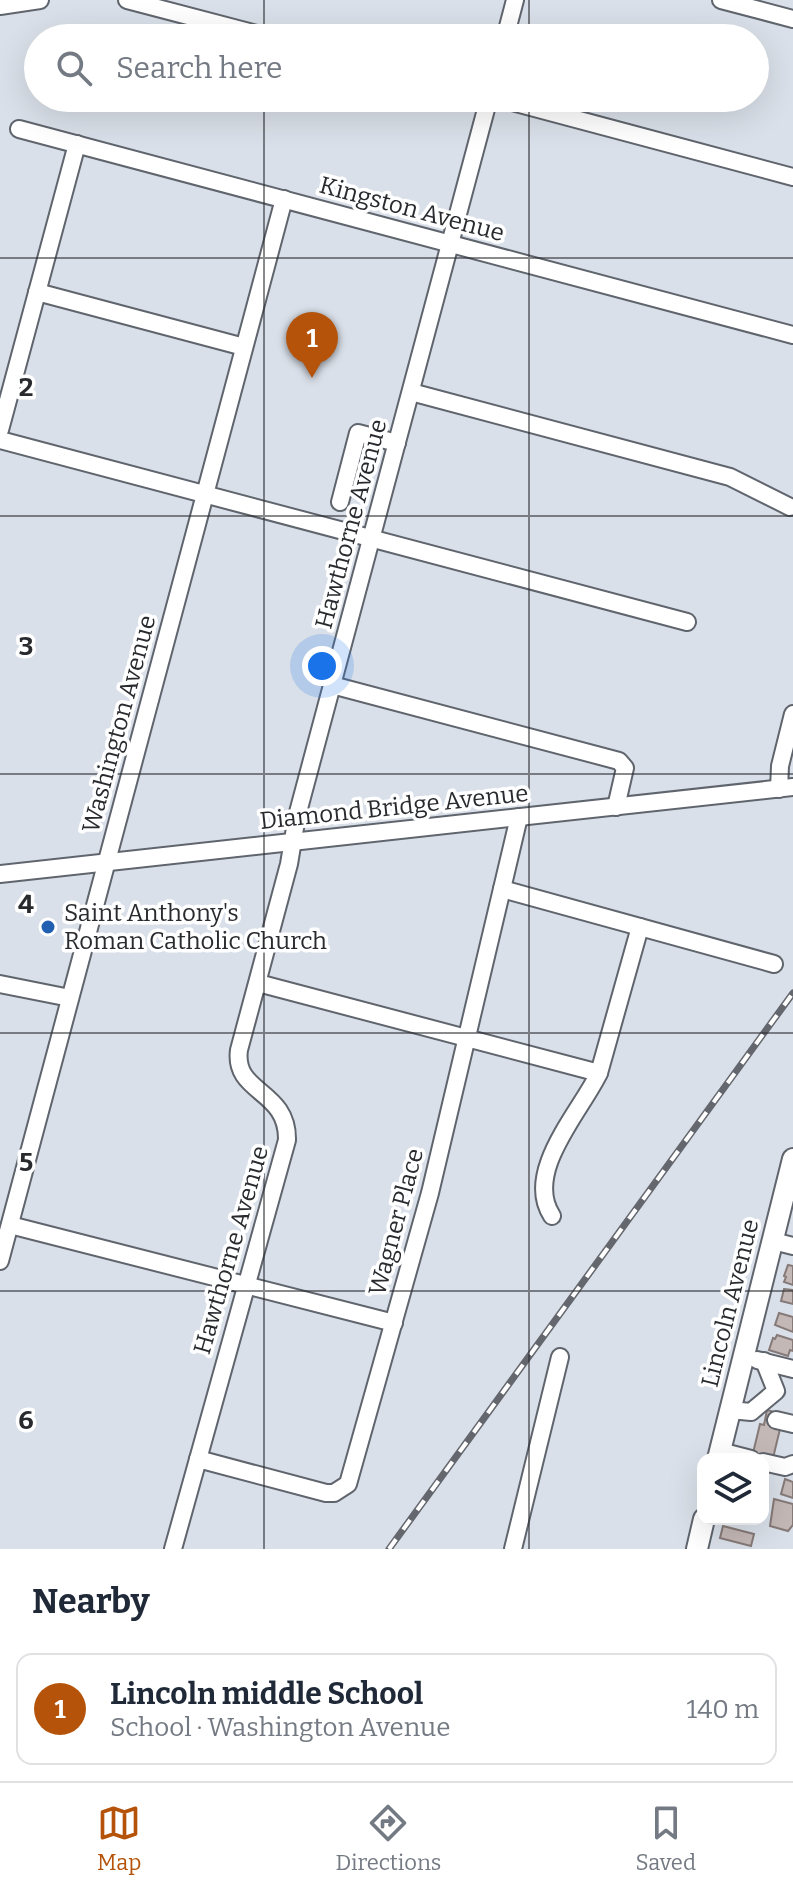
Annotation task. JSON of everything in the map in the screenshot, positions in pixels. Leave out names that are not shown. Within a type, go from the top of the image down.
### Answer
[{"type":"main road","name":"Lincoln Avenue","points":[[721,1453],[763,1417],[754,1359],[773,1241],[793,1159]]},
{"type":"main road","points":[[697,1549],[703,1525]]},
{"type":"street","points":[[10,4],[40,0]]},
{"type":"street","points":[[127,0],[219,24]]},
{"type":"street","points":[[509,24],[515,0]]},
{"type":"street","points":[[721,0],[793,19]]},
{"type":"street","name":"Hawthorne Avenue","points":[[173,1549],[287,1140],[285,1118],[280,1109],[244,1077],[237,1061],[297,816],[485,112]]},
{"type":"street","points":[[549,112],[793,177]]},
{"type":"street","name":"Kingston Avenue","points":[[19,129],[793,335]]},
{"type":"street","points":[[0,430],[77,144]]},
{"type":"street","name":"Washington Avenue","points":[[0,1261],[284,199]]},
{"type":"street","points":[[37,292],[244,347]]},
{"type":"street","points":[[411,392],[730,477],[790,507]]},
{"type":"street","points":[[340,502],[358,433],[397,443]]},
{"type":"street","points":[[0,440],[687,622]]},
{"type":"street","points":[[332,685],[619,761],[625,768],[616,807]]},
{"type":"street","points":[[786,788],[780,766],[793,714]]},
{"type":"street","name":"Diamond Bridge Avenue","points":[[0,874],[786,788]]},
{"type":"street","name":"Wagner Place","points":[[198,1459],[326,1493],[341,1490],[352,1474],[430,1193],[519,817]]},
{"type":"street","points":[[502,889],[774,964]]},
{"type":"street","points":[[552,1216],[543,1198],[551,1155],[599,1073],[640,927]]},
{"type":"street","points":[[258,983],[599,1073]]},
{"type":"street","points":[[0,984],[70,998]]},
{"type":"street","points":[[10,1225],[394,1323]]},
{"type":"street","points":[[773,1241],[793,1246]]},
{"type":"street","points":[[513,1549],[560,1357]]},
{"type":"street","points":[[754,1359],[793,1369]]},
{"type":"street","points":[[754,1359],[776,1391],[761,1407],[763,1417]]},
{"type":"street","points":[[769,1463],[785,1467],[793,1464]]},
{"type":"building","points":[[788,1265],[793,1266],[793,1285],[784,1282]]},
{"type":"building","points":[[784,1289],[793,1290],[793,1304],[781,1301]]},
{"type":"building","points":[[779,1313],[793,1317],[793,1332],[775,1325]]},
{"type":"building","points":[[777,1335],[793,1340],[793,1351],[790,1350],[788,1356],[769,1350]]},
{"type":"building","points":[[767,1410],[778,1413],[780,1429],[773,1458],[769,1457],[769,1453],[753,1453],[760,1424],[764,1425]]},
{"type":"building","points":[[785,1479],[793,1482],[793,1498],[781,1494]]},
{"type":"building","points":[[774,1499],[793,1504],[793,1525],[788,1531],[770,1526]]},
{"type":"building","points":[[723,1526],[754,1534],[751,1546],[720,1538]]},
{"type":"railway","points":[[389,1549],[793,993]]},
{"type":"place","name":"Lincoln middle School","points":[[312,378]]},
{"type":"place","name":"Saint Anthony's Roman Catholic Church","points":[[48,927]]}]
